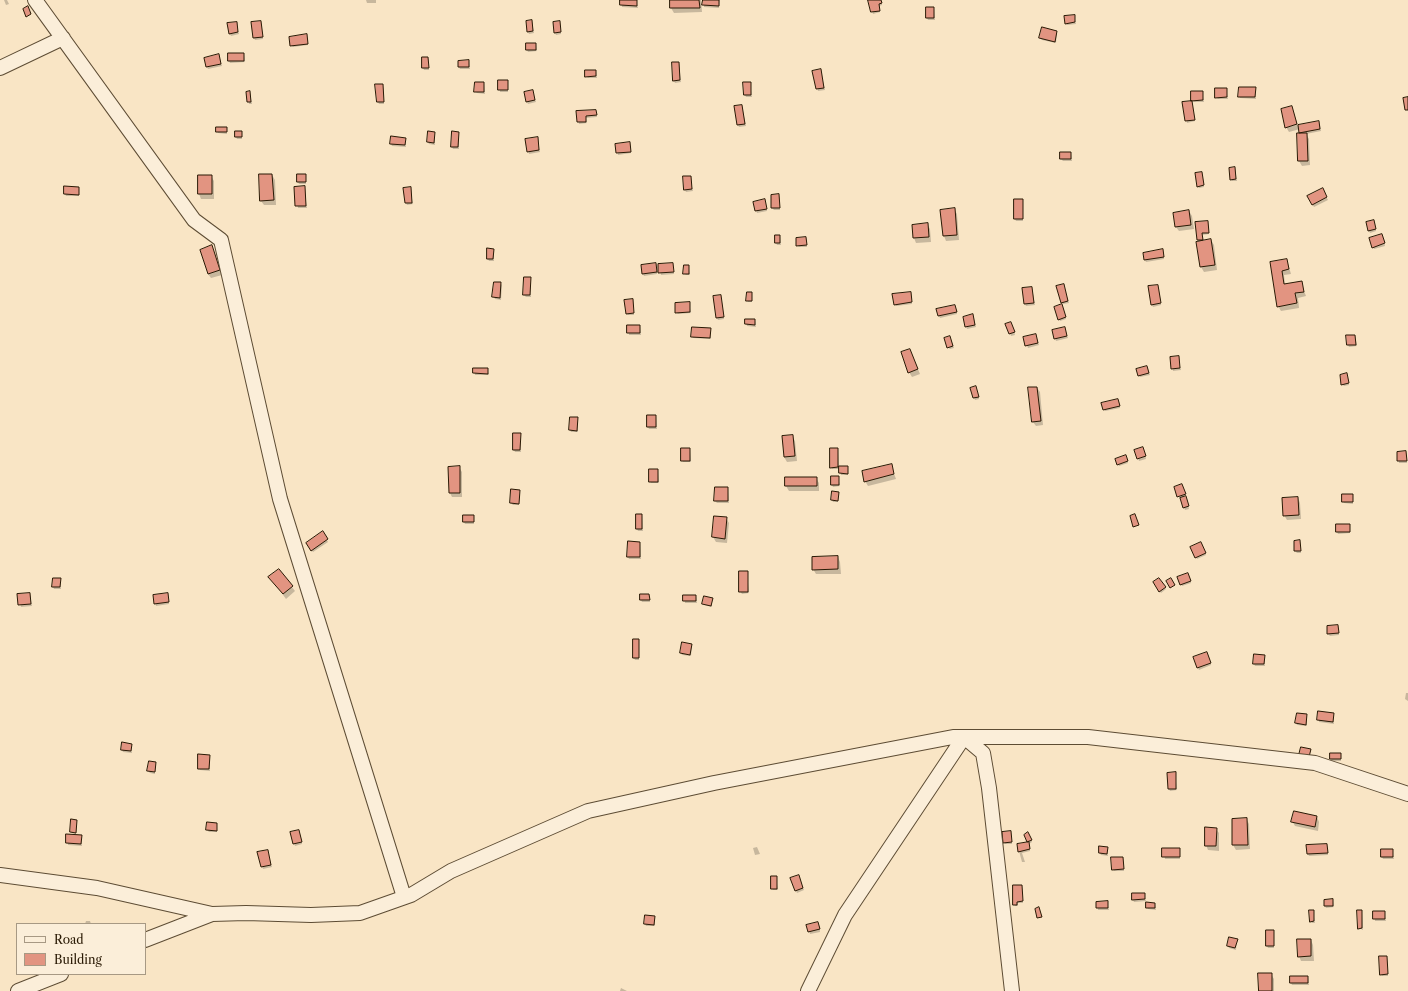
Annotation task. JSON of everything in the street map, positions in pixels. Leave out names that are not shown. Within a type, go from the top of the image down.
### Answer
[{"type":"street","points":[[35,0],[194,220],[221,240],[280,499],[404,897]]},
{"type":"street","points":[[0,68],[63,38]]},
{"type":"street","points":[[0,875],[97,888],[212,914],[246,913],[311,915],[360,913],[404,897],[451,870],[588,811],[714,783],[953,737],[1088,737],[1315,763],[1408,794]]},
{"type":"street","points":[[808,991],[845,915],[964,737]]},
{"type":"street","points":[[964,737],[983,753],[988,781],[1012,991]]},
{"type":"street","points":[[146,940],[212,914]]},
{"type":"street","points":[[18,991],[58,975]]},
{"type":"building","points":[[620,0],[637,0],[637,6],[620,5]]},
{"type":"building","points":[[670,0],[699,0],[700,8],[670,8]]},
{"type":"building","points":[[703,0],[719,0],[719,6],[702,5]]},
{"type":"building","points":[[868,0],[881,0],[882,3],[879,4],[880,11],[871,12]]},
{"type":"building","points":[[28,6],[31,14],[26,17],[23,9]]},
{"type":"building","points":[[926,7],[934,7],[934,18],[926,18]]},
{"type":"building","points":[[1075,15],[1075,22],[1065,24],[1064,16]]},
{"type":"building","points":[[532,20],[533,31],[527,32],[526,21]]},
{"type":"building","points":[[261,21],[263,37],[253,38],[251,22]]},
{"type":"building","points":[[560,21],[561,32],[554,33],[553,22]]},
{"type":"building","points":[[237,22],[238,32],[229,34],[227,23]]},
{"type":"building","points":[[1042,27],[1057,31],[1055,42],[1039,38]]},
{"type":"building","points":[[307,34],[308,44],[290,46],[289,37]]},
{"type":"building","points":[[526,43],[536,43],[536,50],[526,50]]},
{"type":"building","points":[[228,53],[244,53],[244,61],[228,61]]},
{"type":"building","points":[[219,54],[221,64],[206,67],[204,58]]},
{"type":"building","points":[[422,57],[428,57],[429,68],[422,68]]},
{"type":"building","points":[[469,60],[469,67],[458,67],[458,61]]},
{"type":"building","points":[[672,62],[679,62],[680,80],[673,81]]},
{"type":"building","points":[[821,69],[824,88],[816,89],[812,71]]},
{"type":"building","points":[[585,70],[596,70],[596,76],[585,77]]},
{"type":"building","points":[[498,80],[508,80],[508,90],[498,90]]},
{"type":"building","points":[[475,82],[484,82],[484,92],[474,92]]},
{"type":"building","points":[[743,82],[751,82],[751,95],[744,95]]},
{"type":"building","points":[[375,84],[383,84],[384,102],[377,102]]},
{"type":"building","points":[[1239,87],[1256,87],[1255,97],[1238,97]]},
{"type":"building","points":[[1215,88],[1227,88],[1227,97],[1215,98]]},
{"type":"building","points":[[533,90],[535,100],[526,102],[524,92]]},
{"type":"building","points":[[250,91],[251,102],[247,102],[246,92]]},
{"type":"building","points":[[1191,91],[1203,91],[1203,100],[1191,101]]},
{"type":"building","points":[[1408,97],[1408,110],[1405,110],[1403,98]]},
{"type":"building","points":[[1192,101],[1195,120],[1185,121],[1182,102]]},
{"type":"building","points":[[742,105],[745,124],[737,125],[734,106]]},
{"type":"building","points":[[1292,106],[1297,124],[1285,128],[1281,109]]},
{"type":"building","points":[[596,110],[597,115],[586,116],[586,122],[577,122],[576,111]]},
{"type":"building","points":[[1319,121],[1320,129],[1299,133],[1298,125]]},
{"type":"building","points":[[216,127],[227,127],[227,132],[216,132]]},
{"type":"building","points":[[235,131],[242,131],[242,137],[235,137]]},
{"type":"building","points":[[428,131],[435,132],[434,143],[427,142]]},
{"type":"building","points":[[452,131],[459,132],[458,147],[451,147]]},
{"type":"building","points":[[1297,133],[1307,133],[1308,161],[1298,161]]},
{"type":"building","points":[[391,136],[406,138],[405,145],[390,144]]},
{"type":"building","points":[[538,137],[539,150],[527,152],[525,139]]},
{"type":"building","points":[[630,142],[631,152],[616,153],[615,144]]},
{"type":"building","points":[[1060,152],[1071,152],[1071,159],[1060,159]]},
{"type":"building","points":[[1235,167],[1236,179],[1230,180],[1229,168]]},
{"type":"building","points":[[1202,172],[1204,185],[1197,187],[1195,173]]},
{"type":"building","points":[[259,174],[272,174],[274,200],[260,201]]},
{"type":"building","points":[[297,174],[306,174],[306,182],[297,182]]},
{"type":"building","points":[[198,175],[212,175],[212,194],[198,194]]},
{"type":"building","points":[[683,176],[691,176],[692,189],[684,190]]},
{"type":"building","points":[[64,186],[79,187],[79,195],[64,194]]},
{"type":"building","points":[[305,186],[306,206],[295,206],[294,187]]},
{"type":"building","points":[[411,187],[412,203],[405,203],[403,188]]},
{"type":"building","points":[[1323,188],[1327,197],[1312,205],[1307,196]]},
{"type":"building","points":[[779,194],[780,208],[771,208],[771,195]]},
{"type":"building","points":[[765,199],[767,209],[755,211],[753,202]]},
{"type":"building","points":[[1014,199],[1023,199],[1023,219],[1014,219]]},
{"type":"building","points":[[955,208],[957,235],[943,236],[940,210]]},
{"type":"building","points":[[1189,210],[1191,225],[1175,227],[1173,213]]},
{"type":"building","points":[[1374,220],[1376,229],[1368,231],[1366,222]]},
{"type":"building","points":[[1208,221],[1209,233],[1202,233],[1203,240],[1197,240],[1195,222]]},
{"type":"building","points":[[928,223],[929,237],[913,238],[912,225]]},
{"type":"building","points":[[1382,234],[1385,243],[1372,248],[1369,238]]},
{"type":"building","points":[[775,235],[780,235],[780,243],[775,243]]},
{"type":"building","points":[[806,237],[807,245],[796,246],[796,238]]},
{"type":"building","points":[[1211,239],[1215,265],[1200,267],[1196,242]]},
{"type":"building","points":[[212,245],[220,270],[208,274],[200,250]]},
{"type":"building","points":[[487,248],[494,249],[493,259],[487,259]]},
{"type":"building","points":[[1163,249],[1164,257],[1144,260],[1143,253]]},
{"type":"building","points":[[1287,259],[1289,269],[1282,271],[1284,284],[1302,281],[1304,292],[1295,293],[1297,303],[1277,307],[1270,262]]},
{"type":"building","points":[[656,263],[657,272],[642,274],[641,265]]},
{"type":"building","points":[[673,263],[674,272],[658,273],[658,264]]},
{"type":"building","points":[[684,265],[689,265],[689,274],[683,274]]},
{"type":"building","points":[[524,277],[531,277],[530,295],[523,295]]},
{"type":"building","points":[[494,282],[501,282],[500,298],[492,297]]},
{"type":"building","points":[[1064,284],[1068,301],[1061,303],[1056,286]]},
{"type":"building","points":[[1158,285],[1161,303],[1151,305],[1148,286]]},
{"type":"building","points":[[1032,287],[1034,303],[1024,304],[1022,288]]},
{"type":"building","points":[[747,292],[752,292],[752,301],[746,301]]},
{"type":"building","points":[[911,292],[912,302],[894,305],[892,294]]},
{"type":"building","points":[[721,295],[724,317],[716,318],[713,296]]},
{"type":"building","points":[[633,299],[634,313],[626,314],[624,300]]},
{"type":"building","points":[[690,302],[690,312],[675,313],[675,303]]},
{"type":"building","points":[[1062,304],[1066,317],[1058,320],[1054,307]]},
{"type":"building","points":[[955,305],[957,312],[938,316],[936,309]]},
{"type":"building","points":[[973,314],[975,325],[965,327],[963,317]]},
{"type":"building","points":[[745,319],[755,319],[755,325],[745,324]]},
{"type":"building","points":[[1011,322],[1015,332],[1009,334],[1005,324]]},
{"type":"building","points":[[627,325],[640,325],[640,333],[627,333]]},
{"type":"building","points":[[692,327],[711,328],[710,338],[691,337]]},
{"type":"building","points":[[1065,327],[1067,336],[1054,339],[1052,330]]},
{"type":"building","points":[[1036,334],[1038,343],[1025,346],[1023,337]]},
{"type":"building","points":[[1346,335],[1355,335],[1356,345],[1347,345]]},
{"type":"building","points":[[950,336],[953,346],[947,348],[944,338]]},
{"type":"building","points":[[910,349],[918,369],[908,373],[901,352]]},
{"type":"building","points":[[1179,356],[1180,368],[1171,369],[1170,357]]},
{"type":"building","points":[[1147,366],[1149,373],[1138,376],[1136,369]]},
{"type":"building","points":[[473,368],[488,368],[488,374],[473,373]]},
{"type":"building","points":[[1347,373],[1349,383],[1341,385],[1340,375]]},
{"type":"building","points":[[976,386],[979,397],[973,398],[970,388]]},
{"type":"building","points":[[1028,387],[1037,387],[1041,421],[1032,422]]},
{"type":"building","points":[[1118,399],[1120,406],[1103,410],[1101,403]]},
{"type":"building","points":[[647,415],[656,415],[656,427],[647,427]]},
{"type":"building","points":[[570,417],[578,417],[577,431],[569,430]]},
{"type":"building","points":[[513,433],[521,433],[520,450],[513,450]]},
{"type":"building","points":[[793,435],[795,456],[784,457],[782,436]]},
{"type":"building","points":[[1143,447],[1146,456],[1137,459],[1134,450]]},
{"type":"building","points":[[681,448],[690,448],[690,461],[681,461]]},
{"type":"building","points":[[830,448],[838,448],[838,467],[830,468]]},
{"type":"building","points":[[1406,451],[1407,461],[1397,461],[1397,452]]},
{"type":"building","points":[[1126,455],[1128,461],[1117,465],[1115,459]]},
{"type":"building","points":[[892,464],[894,474],[864,482],[862,471]]},
{"type":"building","points":[[460,466],[460,493],[449,493],[448,467]]},
{"type":"building","points":[[839,466],[848,466],[848,474],[839,473]]},
{"type":"building","points":[[649,469],[658,469],[658,482],[649,482]]},
{"type":"building","points":[[831,476],[839,476],[839,485],[831,485]]},
{"type":"building","points":[[785,477],[817,477],[817,486],[785,486]]},
{"type":"building","points":[[1182,484],[1186,494],[1177,497],[1174,487]]},
{"type":"building","points":[[715,487],[728,487],[728,501],[714,501]]},
{"type":"building","points":[[511,489],[520,490],[519,504],[510,503]]},
{"type":"building","points":[[832,491],[839,492],[838,501],[831,500]]},
{"type":"building","points":[[1342,494],[1353,494],[1353,502],[1342,502]]},
{"type":"building","points":[[1186,496],[1189,506],[1183,508],[1180,498]]},
{"type":"building","points":[[1298,497],[1299,515],[1283,516],[1282,498]]},
{"type":"building","points":[[636,514],[642,514],[642,529],[636,529]]},
{"type":"building","points":[[1135,514],[1139,525],[1133,527],[1130,516]]},
{"type":"building","points":[[463,515],[474,515],[474,522],[463,522]]},
{"type":"building","points":[[714,516],[727,517],[725,539],[712,537]]},
{"type":"building","points":[[1336,524],[1350,524],[1350,532],[1336,532]]},
{"type":"building","points":[[323,531],[328,539],[311,551],[306,543]]},
{"type":"building","points":[[1300,540],[1301,551],[1294,551],[1294,541]]},
{"type":"building","points":[[628,541],[640,542],[640,557],[627,557]]},
{"type":"building","points":[[1201,542],[1206,553],[1195,558],[1190,547]]},
{"type":"building","points":[[838,556],[838,569],[812,570],[812,557]]},
{"type":"building","points":[[279,569],[293,586],[283,594],[268,577]]},
{"type":"building","points":[[739,571],[748,571],[748,592],[739,592]]},
{"type":"building","points":[[1188,573],[1191,581],[1180,585],[1177,577]]},
{"type":"building","points":[[53,578],[61,578],[60,587],[52,587]]},
{"type":"building","points":[[1159,578],[1166,587],[1159,592],[1153,582]]},
{"type":"building","points":[[1171,578],[1175,585],[1170,588],[1166,581]]},
{"type":"building","points":[[30,593],[31,604],[18,605],[17,594]]},
{"type":"building","points":[[168,593],[169,602],[154,604],[153,595]]},
{"type":"building","points":[[640,594],[649,594],[650,600],[640,600]]},
{"type":"building","points":[[683,595],[696,595],[696,601],[683,601]]},
{"type":"building","points":[[704,596],[713,598],[711,606],[702,604]]},
{"type":"building","points":[[1338,625],[1339,633],[1327,634],[1327,626]]},
{"type":"building","points":[[633,639],[639,639],[639,658],[633,658]]},
{"type":"building","points":[[682,642],[692,644],[690,655],[680,653]]},
{"type":"building","points":[[1207,652],[1211,663],[1197,668],[1193,657]]},
{"type":"building","points":[[1254,654],[1265,655],[1264,664],[1253,664]]},
{"type":"building","points":[[1318,711],[1334,713],[1333,722],[1317,720]]},
{"type":"building","points":[[1297,713],[1307,714],[1306,725],[1295,723]]},
{"type":"building","points":[[122,742],[132,744],[131,751],[121,750]]},
{"type":"building","points":[[1301,747],[1311,749],[1309,757],[1299,755]]},
{"type":"building","points":[[1330,753],[1341,753],[1341,759],[1330,759]]},
{"type":"building","points":[[198,754],[210,755],[209,769],[198,769]]},
{"type":"building","points":[[149,761],[156,762],[155,772],[147,771]]},
{"type":"building","points":[[1176,772],[1176,789],[1168,789],[1167,773]]},
{"type":"building","points":[[1294,811],[1317,816],[1315,827],[1291,822]]},
{"type":"building","points":[[1247,818],[1248,845],[1232,845],[1232,819]]},
{"type":"building","points":[[71,819],[77,820],[76,833],[70,832]]},
{"type":"building","points":[[207,822],[217,823],[217,831],[206,830]]},
{"type":"building","points":[[1205,827],[1217,828],[1216,846],[1205,846]]},
{"type":"building","points":[[299,830],[302,842],[293,844],[290,832]]},
{"type":"building","points":[[1011,831],[1012,842],[1003,843],[1002,832]]},
{"type":"building","points":[[1028,832],[1032,840],[1027,842],[1024,835]]},
{"type":"building","points":[[66,834],[82,835],[81,844],[66,843]]},
{"type":"building","points":[[1029,842],[1030,849],[1018,852],[1017,844]]},
{"type":"building","points":[[1327,844],[1328,853],[1307,854],[1306,845]]},
{"type":"building","points":[[1099,846],[1108,847],[1107,854],[1099,853]]},
{"type":"building","points":[[1162,848],[1180,848],[1180,857],[1162,857]]},
{"type":"building","points":[[1381,849],[1393,849],[1393,857],[1381,857]]},
{"type":"building","points":[[268,850],[271,865],[261,867],[257,852]]},
{"type":"building","points":[[1111,857],[1123,857],[1124,869],[1112,870]]},
{"type":"building","points":[[799,875],[803,888],[795,891],[790,878]]},
{"type":"building","points":[[771,876],[777,876],[777,889],[771,889]]},
{"type":"building","points":[[1013,885],[1022,885],[1023,901],[1017,902],[1017,905],[1013,905]]},
{"type":"building","points":[[1132,893],[1145,893],[1145,899],[1132,900]]},
{"type":"building","points":[[1333,899],[1333,906],[1324,906],[1324,900]]},
{"type":"building","points":[[1108,901],[1108,908],[1096,908],[1096,902]]},
{"type":"building","points":[[1146,902],[1155,903],[1155,908],[1146,908]]},
{"type":"building","points":[[1039,907],[1042,917],[1037,918],[1035,909]]},
{"type":"building","points":[[1309,910],[1314,910],[1314,921],[1310,922]]},
{"type":"building","points":[[1357,910],[1362,910],[1362,928],[1358,929]]},
{"type":"building","points":[[1373,911],[1385,911],[1385,919],[1373,919]]},
{"type":"building","points":[[645,915],[655,916],[654,925],[644,924]]},
{"type":"building","points":[[818,922],[820,929],[808,932],[806,925]]},
{"type":"building","points":[[1266,930],[1274,930],[1274,946],[1266,946]]},
{"type":"building","points":[[1229,937],[1238,939],[1235,948],[1227,946]]},
{"type":"building","points":[[1297,939],[1311,939],[1311,956],[1298,957]]},
{"type":"building","points":[[1379,956],[1387,956],[1388,974],[1380,975]]},
{"type":"building","points":[[1258,973],[1272,973],[1272,991],[1259,991]]},
{"type":"building","points":[[1290,976],[1308,976],[1308,983],[1290,983]]}]
